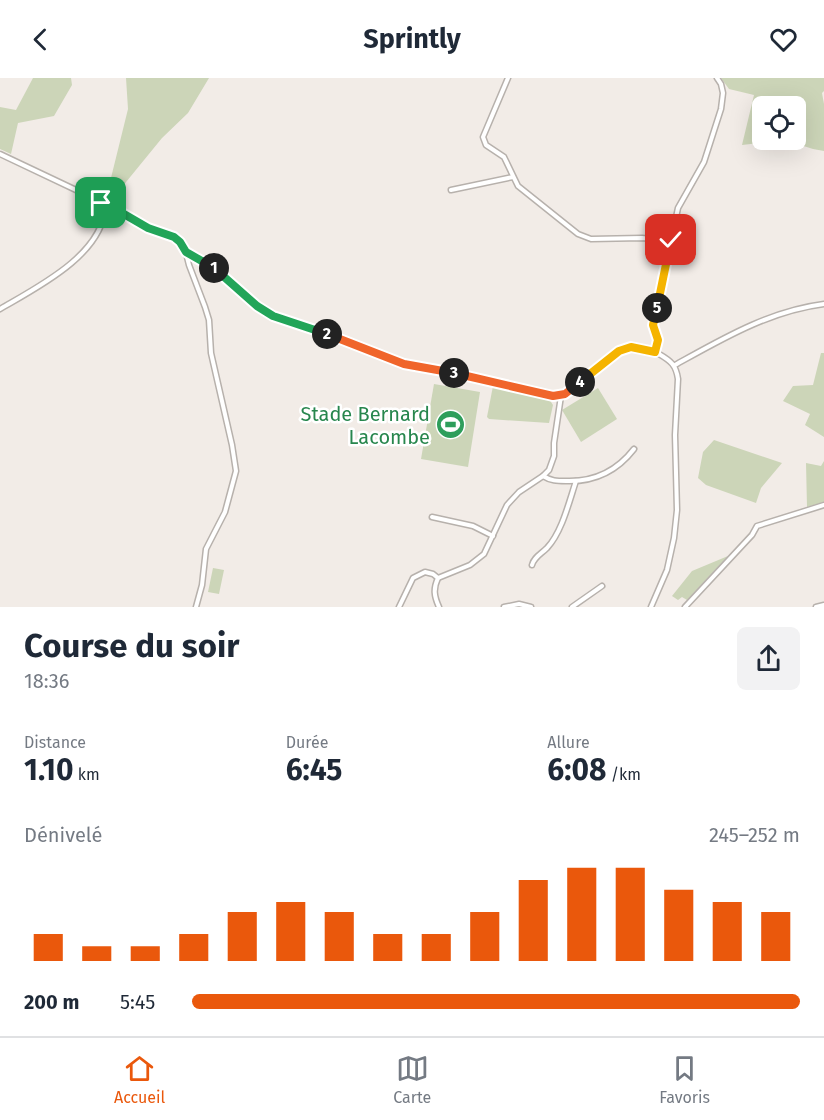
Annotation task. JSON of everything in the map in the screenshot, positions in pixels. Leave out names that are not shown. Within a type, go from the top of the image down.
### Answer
[{"type":"street","points":[[508,78],[483,137],[486,145],[504,157],[518,186],[578,234],[591,239],[671,240]]},
{"type":"street","points":[[655,352],[658,340],[653,325],[678,208],[704,162],[721,109],[723,93],[717,78]]},
{"type":"street","points":[[0,154],[95,199],[105,207],[117,210],[148,228],[174,237],[186,252],[206,307],[211,353],[236,471],[225,512],[206,549],[202,585],[196,607]]},
{"type":"street","points":[[451,190],[513,177]]},
{"type":"street","points":[[0,309],[60,273],[76,260],[101,225],[105,207]]},
{"type":"street","points":[[186,252],[217,269],[257,306],[273,316],[404,364],[452,372],[553,396],[561,396],[619,351],[631,347],[655,352],[675,365],[678,379],[675,435],[677,510],[667,570],[651,607]]},
{"type":"street","points":[[675,365],[739,330],[787,311],[824,304]]},
{"type":"street","points":[[439,607],[435,599],[434,588],[438,578],[470,565],[484,554],[512,498],[549,470],[555,456],[554,443],[561,396]]},
{"type":"street","points":[[543,476],[550,481],[593,479],[618,466],[634,449]]},
{"type":"street","points":[[531,566],[540,552],[547,548],[561,523],[576,481]]},
{"type":"street","points":[[685,607],[752,536],[757,526],[824,505]]},
{"type":"street","points":[[432,517],[473,526],[493,536]]},
{"type":"street","points":[[399,607],[413,578],[425,572],[438,578]]},
{"type":"street","points":[[572,607],[602,586]]},
{"type":"street","points":[[504,607],[519,604],[531,607]]},
{"type":"street","points":[[816,607],[824,605]]},
{"type":"green space","points":[[33,78],[71,78],[72,85],[54,116],[18,123],[11,154],[0,149],[0,107],[16,110]]},
{"type":"green space","points":[[126,78],[209,78],[188,113],[162,138],[113,198],[107,194],[128,109]]},
{"type":"green space","points":[[721,78],[824,78],[822,93],[824,151],[806,147],[806,96],[754,96],[729,89]]},
{"type":"green space","points":[[752,103],[752,144],[742,145]]},
{"type":"green space","points":[[821,353],[824,353],[824,437],[805,425],[810,414],[783,401],[793,386],[813,385]]},
{"type":"green space","name":"Stade Bernard Lacombe","points":[[434,384],[480,392],[468,467],[421,459]]},
{"type":"green space","points":[[493,386],[549,399],[553,405],[549,423],[489,419],[487,417]]},
{"type":"green space","points":[[598,388],[617,419],[581,442],[562,410]]},
{"type":"green space","points":[[714,440],[782,463],[761,488],[756,503],[706,485],[698,478],[703,452]]},
{"type":"green space","points":[[824,461],[824,502],[807,507],[806,463],[821,466]]},
{"type":"green space","points":[[728,556],[687,600],[682,597],[678,600],[672,596],[692,571]]},
{"type":"green space","points":[[213,568],[224,570],[219,594],[208,592]]},
{"type":"place","name":"Stade Bernard Lacombe","points":[[451,425]]},
{"type":"route","points":[[101,203],[148,228],[174,237],[186,252],[217,269],[257,306],[273,316],[404,364],[452,372],[553,396],[565,394],[619,351],[631,347],[655,352],[658,340],[653,325],[671,240]]}]
